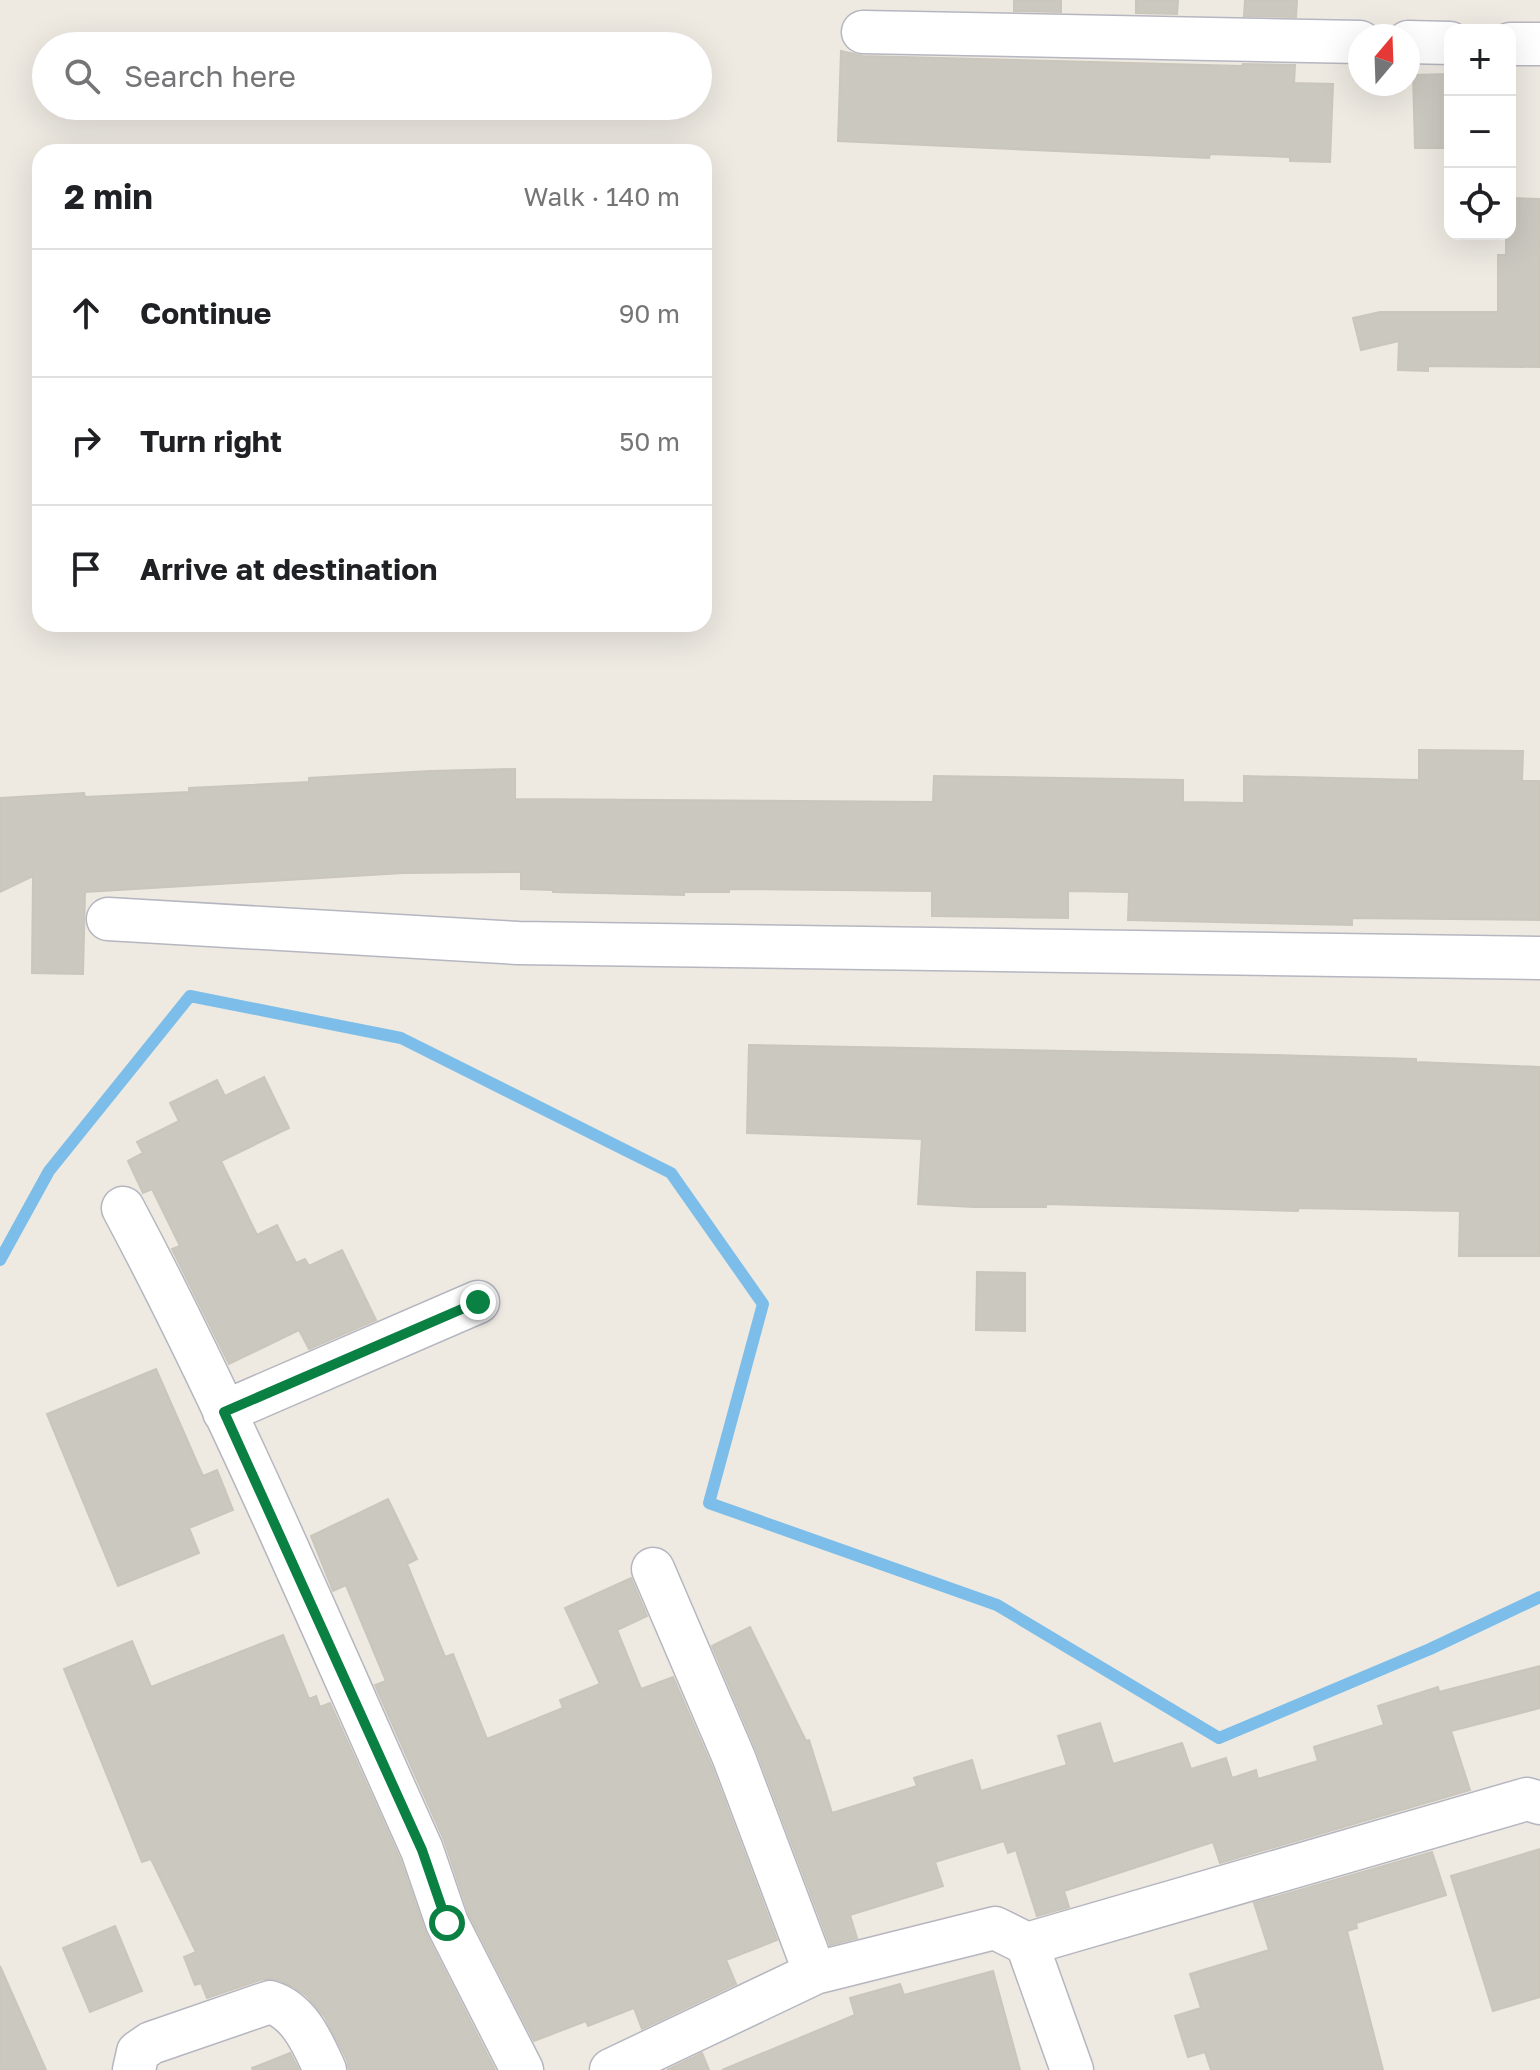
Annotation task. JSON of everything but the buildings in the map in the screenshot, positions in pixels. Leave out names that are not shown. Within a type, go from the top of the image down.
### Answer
[{"type":"street","points":[[863,32],[1348,42]]},
{"type":"street","points":[[1420,42],[1444,43]]},
{"type":"street","points":[[1516,44],[1540,44]]},
{"type":"street","points":[[108,919],[518,943],[1540,958]]},
{"type":"street","points":[[123,1208],[176,1308],[224,1412],[422,1850],[447,1923],[522,2070]]},
{"type":"street","points":[[224,1412],[478,1302]]},
{"type":"street","points":[[653,1569],[734,1758],[815,1973]]},
{"type":"street","points":[[611,2070],[815,1973],[995,1928],[1027,1944],[1527,1799],[1540,1803]]},
{"type":"street","points":[[1027,1944],[1072,2070]]},
{"type":"street","points":[[134,2070],[138,2052],[151,2043],[270,2002],[285,2007],[295,2016],[325,2070]]},
{"type":"waterway","points":[[0,1260],[49,1171],[190,996],[401,1038],[671,1173],[763,1304],[709,1503],[997,1605],[1219,1738],[1430,1649],[1540,1597]]},
{"type":"route","points":[[447,1923],[422,1850],[224,1412],[478,1302]]}]
